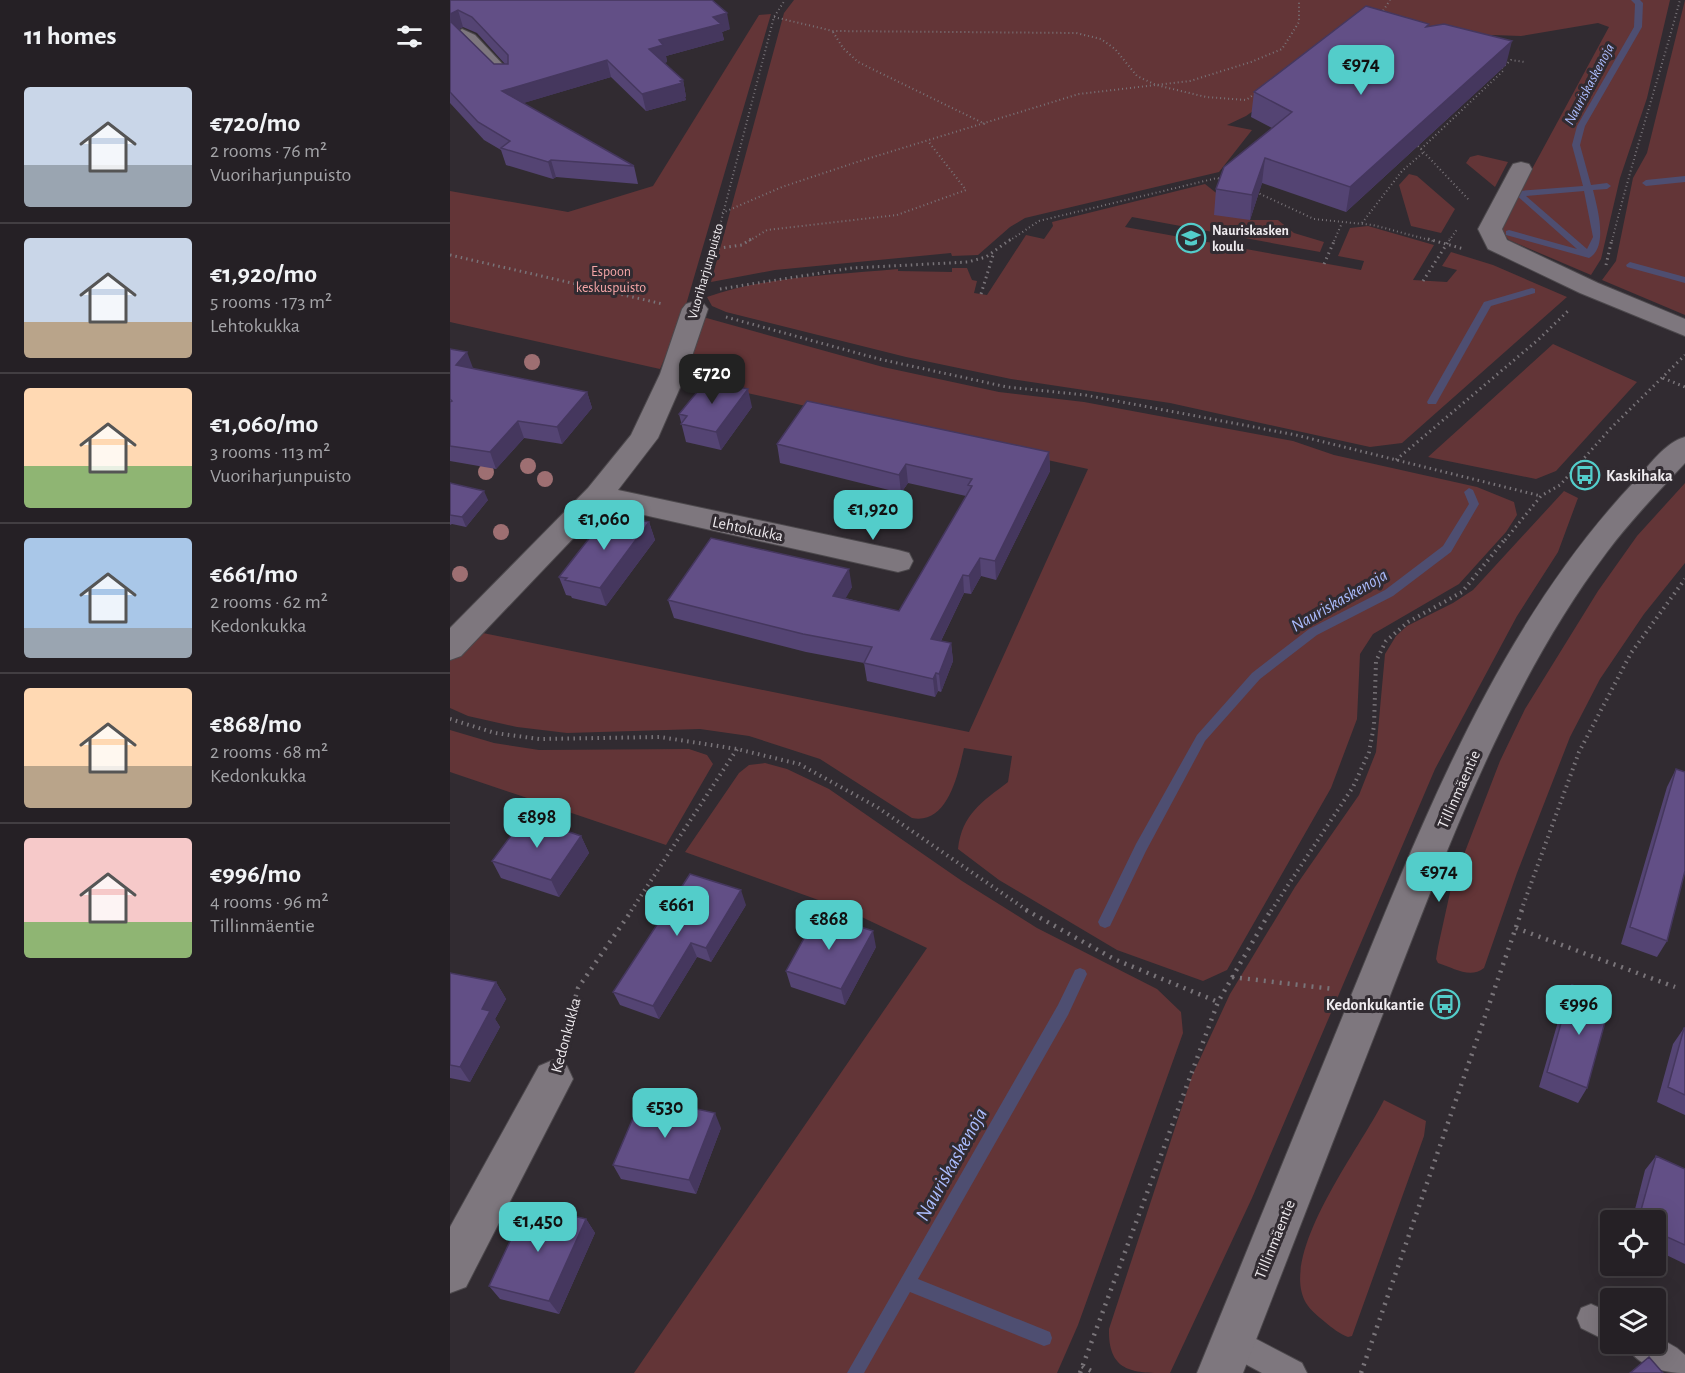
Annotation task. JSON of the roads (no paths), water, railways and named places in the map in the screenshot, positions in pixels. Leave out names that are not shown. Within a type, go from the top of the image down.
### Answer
[{"type":"street","points":[[1521,169],[1490,229],[1497,244],[1521,257],[1685,328]]},
{"type":"street","name":"Vuoriharjunpuisto","points":[[450,648],[598,495],[644,438],[673,374],[698,301]]},
{"type":"street","name":"Tillinmäentie","points":[[1226,1358],[1372,994],[1474,752],[1509,681],[1586,559],[1627,508],[1685,446]]},
{"type":"street","name":"Lehtokukka","points":[[598,495],[898,561]]},
{"type":"street","name":"Kedonkukka","points":[[450,1271],[553,1079]]},
{"type":"lane","points":[[462,33],[470,38],[506,76]]},
{"type":"lane","points":[[1660,1354],[1682,1373]]},
{"type":"lane","points":[[1226,1358],[1292,1373]]},
{"type":"waterway","name":"Nauriskaskenoja","points":[[1588,188],[1576,145],[1581,126],[1638,27],[1639,3],[1635,0]]},
{"type":"waterway","points":[[1646,183],[1685,179]]},
{"type":"waterway","points":[[1588,188],[1607,186]]},
{"type":"waterway","points":[[1588,188],[1597,237],[1589,255],[1519,194],[1588,188]]},
{"type":"waterway","points":[[1509,233],[1585,254]]},
{"type":"waterway","points":[[1630,265],[1685,280]]},
{"type":"waterway","name":"Nauriskaskenoja","points":[[1432,402],[1487,304],[1532,291]]},
{"type":"waterway","name":"Nauriskaskenoja","points":[[1105,922],[1141,848],[1201,738],[1256,676],[1313,632],[1389,593],[1447,549],[1474,504],[1469,492]]},
{"type":"waterway","name":"Nauriskaskenoja","points":[[855,1373],[1063,1010],[1080,974]]},
{"type":"waterway","points":[[907,1283],[1044,1338]]},
{"type":"place","name":"Nauriskasken koulu","points":[[1191,238]]},
{"type":"place","name":"Kaskihaka","points":[[1585,475]]},
{"type":"place","name":"Kedonkukantie","points":[[1445,1004]]},
{"type":"park label","name":"Espoon keskuspuisto","points":[[611,280]]}]
